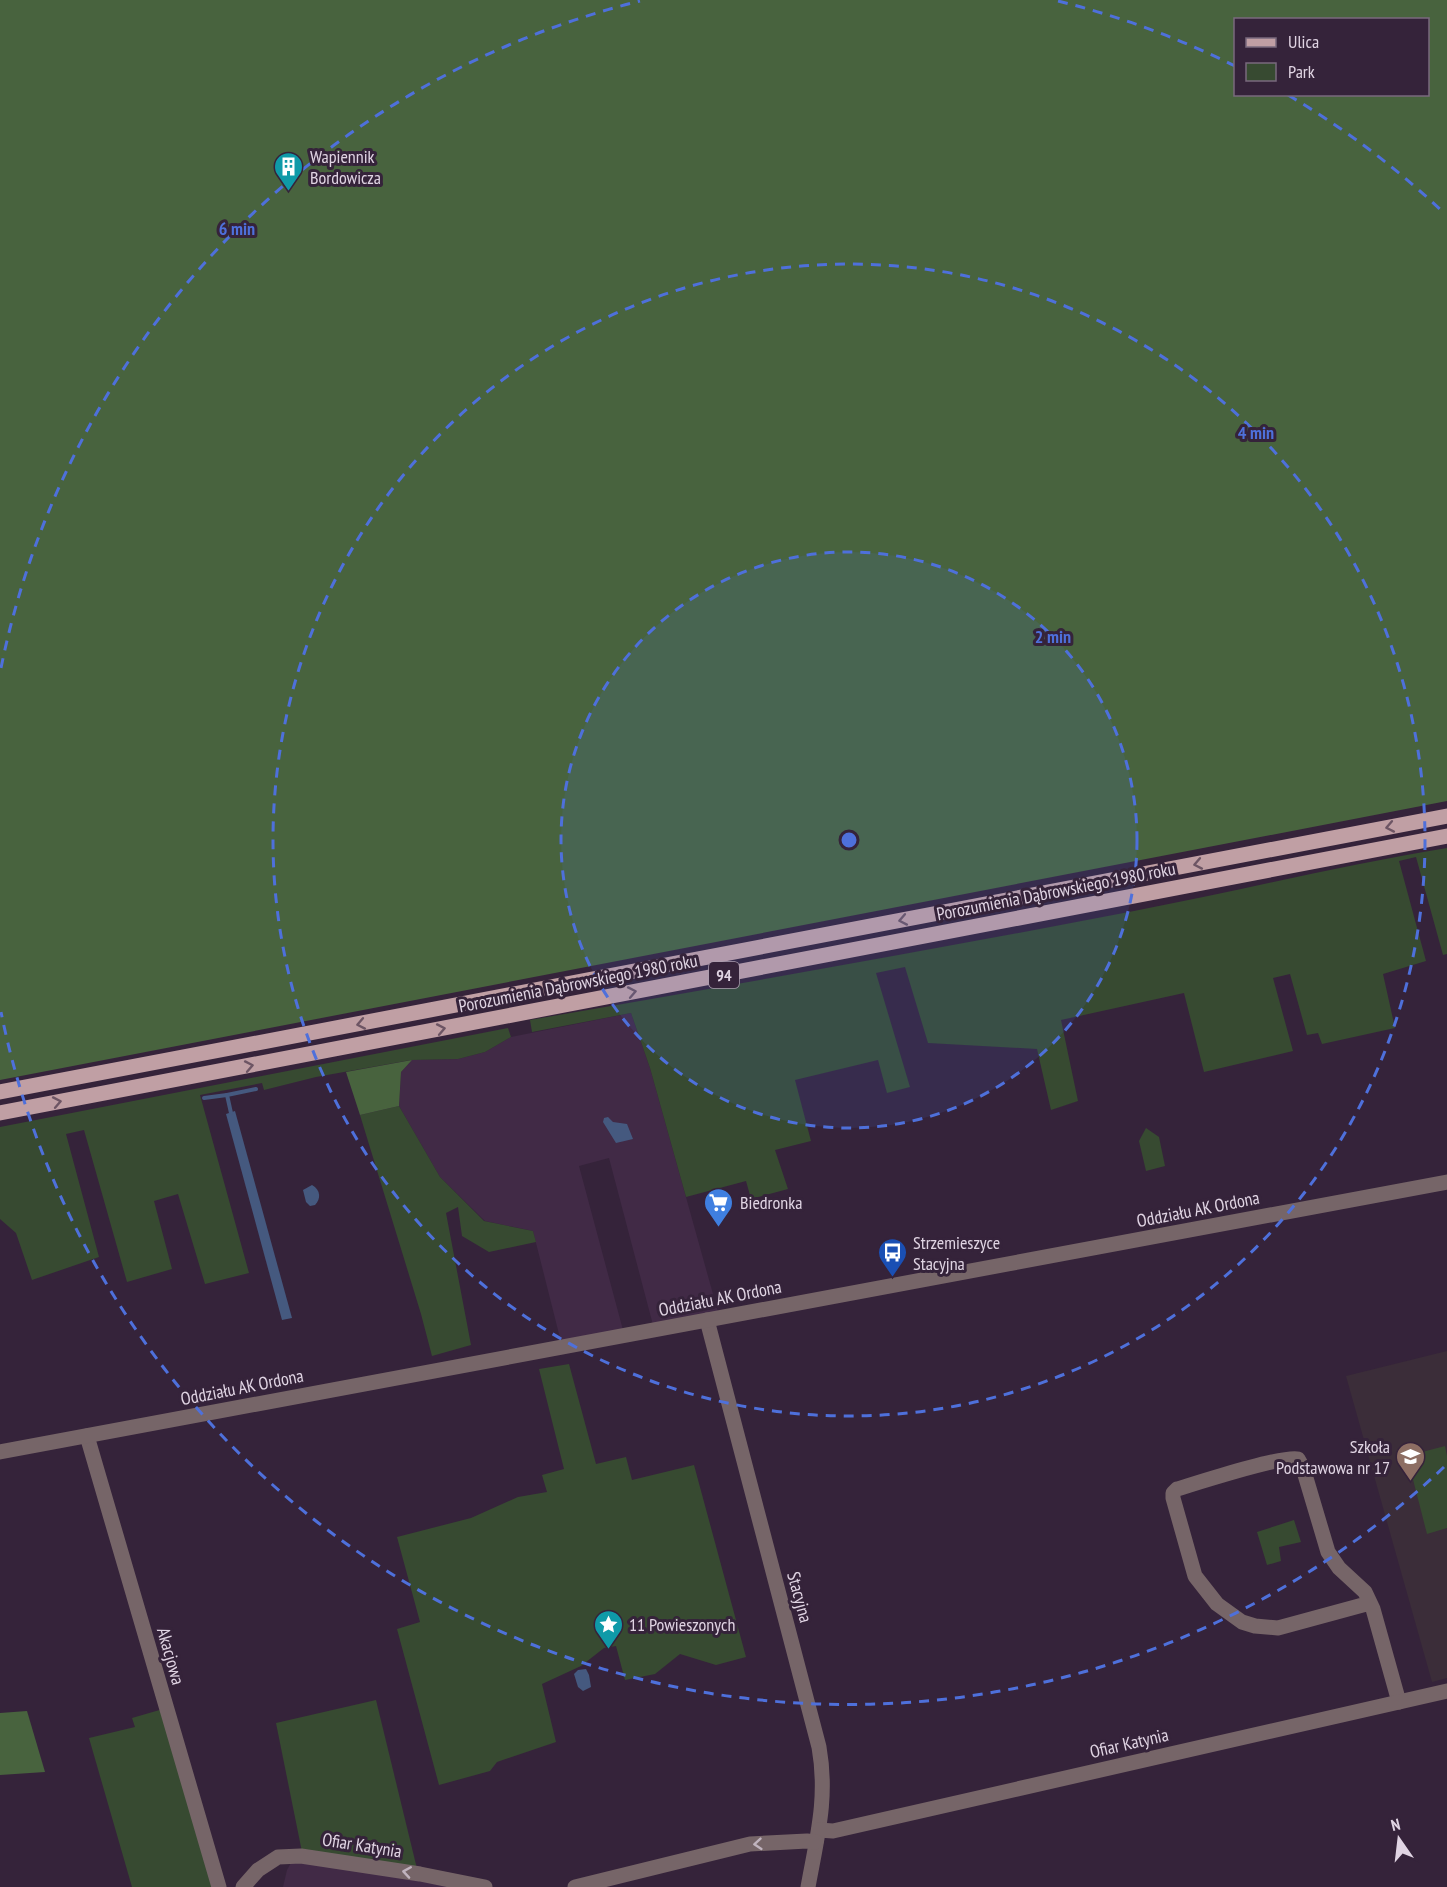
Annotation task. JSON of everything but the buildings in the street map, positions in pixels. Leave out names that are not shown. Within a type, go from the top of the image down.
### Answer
[{"type":"main road","name":"Porozumienia Dąbrowskiego 1980 roku","points":[[0,1092],[1447,816]]},
{"type":"main road","name":"Porozumienia Dąbrowskiego 1980 roku","points":[[0,1113],[1447,836]]},
{"type":"street","name":"Oddziału AK Ordona","points":[[0,1452],[1447,1182]]},
{"type":"street","name":"Stacyjna","points":[[707,1320],[819,1747],[824,1786],[818,1836],[808,1887]]},
{"type":"street","name":"Akacjowa","points":[[87,1436],[219,1887]]},
{"type":"street","points":[[1370,1603],[1278,1628],[1255,1626],[1235,1618],[1212,1599],[1195,1576],[1173,1498],[1174,1490],[1288,1458],[1298,1459],[1304,1468],[1328,1552],[1339,1568],[1365,1592],[1370,1603],[1399,1702]]},
{"type":"street","name":"Ofiar Katynia","points":[[575,1887],[750,1844],[807,1840],[854,1826],[1447,1691]]},
{"type":"street","name":"Ofiar Katynia","points":[[243,1887],[258,1870],[278,1857],[301,1856],[420,1874],[485,1887]]},
{"type":"shaded area","points":[[631,1013],[650,1068],[718,1312],[653,1325],[609,1158],[579,1166],[623,1330],[561,1342],[533,1231],[485,1221],[440,1177],[399,1106],[401,1072],[412,1060],[458,1059],[485,1052],[511,1037]]},
{"type":"shaded area","name":"Szkoła Podstawowa nr 17","points":[[1447,1351],[1447,1678],[1432,1682],[1346,1376]]},
{"type":"shaded area","points":[[292,1861],[420,1881],[450,1887],[283,1887]]},
{"type":"green space","points":[[0,0],[1447,0],[1447,801],[0,1080]]},
{"type":"green space","points":[[1447,848],[1447,954],[1443,955],[1416,857],[1399,861],[1426,961],[1383,974],[1395,1028],[1322,1044],[1318,1033],[1307,1035],[1290,974],[1273,978],[1293,1051],[1204,1072],[1184,993],[1061,1020],[1078,1101],[1051,1110],[1037,1049],[928,1043],[905,967],[876,973],[910,1087],[887,1093],[878,1060],[795,1080],[811,1141],[775,1150],[788,1189],[751,1199],[746,1181],[686,1197],[650,1068],[631,1013],[532,1032],[530,1020],[1059,925]]},
{"type":"green space","points":[[508,1028],[511,1037],[485,1052],[458,1059],[411,1060],[316,1077],[264,1090],[262,1083],[200,1095],[249,1273],[205,1284],[178,1194],[154,1201],[172,1269],[127,1282],[84,1130],[66,1134],[99,1257],[32,1280],[16,1233],[0,1219],[0,1127]]},
{"type":"green space","points":[[412,1060],[401,1072],[399,1106],[360,1115],[346,1072]]},
{"type":"green space","points":[[399,1106],[440,1177],[484,1221],[533,1231],[536,1242],[489,1252],[462,1236],[458,1207],[446,1213],[471,1345],[432,1356],[360,1115]]},
{"type":"green space","points":[[1146,1128],[1159,1137],[1165,1166],[1146,1171],[1139,1141]]},
{"type":"green space","points":[[569,1364],[596,1464],[626,1457],[632,1480],[694,1465],[746,1657],[716,1665],[680,1654],[655,1674],[625,1680],[616,1646],[604,1648],[581,1666],[542,1684],[556,1742],[497,1762],[490,1771],[439,1785],[397,1629],[420,1622],[397,1537],[471,1518],[518,1497],[547,1492],[542,1475],[564,1469],[539,1369]]},
{"type":"green space","points":[[1445,1446],[1447,1528],[1427,1534],[1407,1456]]},
{"type":"green space","points":[[1294,1520],[1301,1542],[1279,1547],[1281,1561],[1267,1565],[1257,1532]]},
{"type":"green space","points":[[376,1700],[420,1881],[304,1862],[276,1723]]},
{"type":"green space","points":[[163,1709],[215,1887],[132,1887],[89,1738],[135,1727],[132,1718]]},
{"type":"green space","points":[[27,1711],[45,1772],[0,1775],[0,1713]]},
{"type":"water","points":[[235,1111],[292,1318],[282,1320],[226,1114]]},
{"type":"water","points":[[608,1117],[613,1122],[627,1124],[633,1139],[616,1143],[603,1122],[604,1118]]},
{"type":"water","points":[[312,1185],[317,1189],[319,1197],[315,1205],[310,1206],[306,1202],[303,1190]]},
{"type":"water","points":[[586,1669],[591,1687],[583,1691],[578,1687],[574,1674],[578,1670]]},
{"type":"waterway","points":[[227,1095],[256,1089]]},
{"type":"waterway","points":[[204,1098],[227,1095],[231,1113]]},
{"type":"place","name":"Wapiennik Bordowicza","points":[[289,192]]},
{"type":"place","name":"Biedronka","points":[[719,1228]]},
{"type":"place","name":"Strzemieszyce Stacyjna","points":[[892,1278]]},
{"type":"place","name":"Szkoła Podstawowa nr 17","points":[[1411,1482]]},
{"type":"place","name":"11 Powieszonych","points":[[608,1650]]}]
